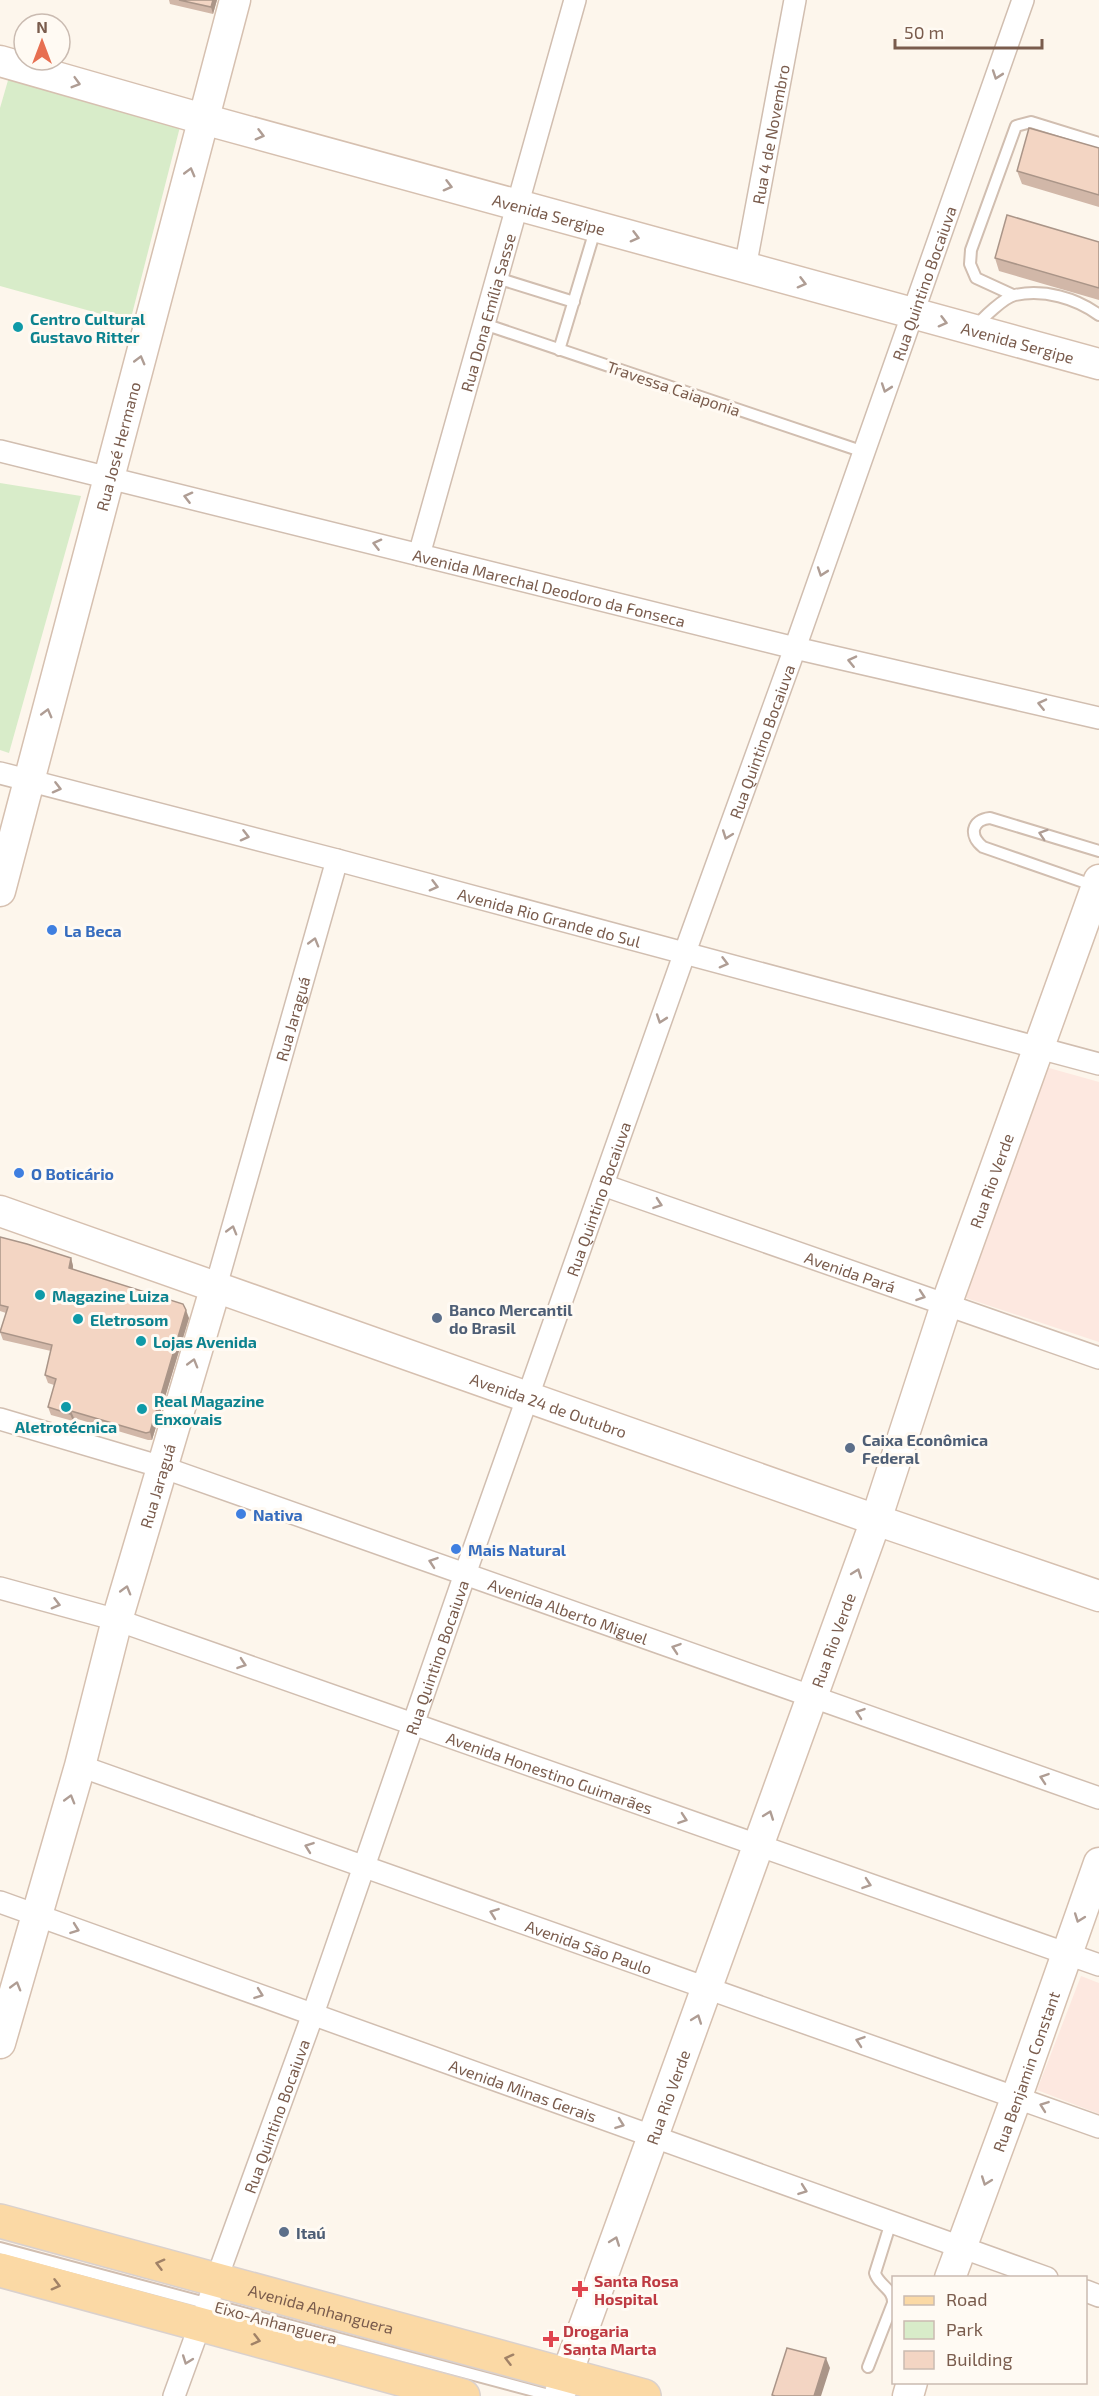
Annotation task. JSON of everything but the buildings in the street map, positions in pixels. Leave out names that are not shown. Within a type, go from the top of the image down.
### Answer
[{"type":"main road","name":"Avenida Anhanguera","points":[[0,2221],[208,2303],[463,2396]]},
{"type":"main road","name":"Avenida Anhanguera","points":[[0,2270],[208,2303],[559,2389],[644,2396]]},
{"type":"street","name":"Rua José Hermano","points":[[0,891],[235,0]]},
{"type":"street","name":"Rua Dona Emília Sasse","points":[[420,555],[575,0]]},
{"type":"street","name":"Rua 4 de Novembro","points":[[745,268],[795,0]]},
{"type":"street","name":"Rua Quintino Bocaiuva","points":[[174,2396],[313,2014],[465,1574],[1023,0]]},
{"type":"street","name":"Avenida Sergipe","points":[[0,61],[203,120],[1099,364]]},
{"type":"street","name":"Avenida Marechal Deodoro da Fonseca","points":[[0,451],[795,648],[1099,717]]},
{"type":"street","name":"Avenida Rio Grande do Sul","points":[[0,773],[685,952],[1099,1064]]},
{"type":"street","name":"Rua Jaraguá","points":[[0,2043],[80,1766],[117,1620],[216,1287],[337,860]]},
{"type":"street","name":"Rua Rio Verde","points":[[559,2389],[654,2136],[876,1520],[946,1305],[1037,1047],[1098,883]]},
{"type":"street","name":"Avenida Pará","points":[[603,1185],[1099,1358]]},
{"type":"street","name":"Avenida 24 de Outubro","points":[[0,1211],[876,1520],[1099,1596]]},
{"type":"street","name":"Avenida Alberto Miguel","points":[[0,1419],[162,1467],[1099,1798]]},
{"type":"street","name":"Avenida Honestino Guimarães","points":[[0,1588],[117,1620],[1099,1965]]},
{"type":"street","name":"Avenida São Paulo","points":[[80,1766],[707,1989],[1017,2096],[1099,2127]]},
{"type":"street","name":"Rua Benjamin Constant","points":[[950,2276],[1099,1863]]},
{"type":"street","name":"Avenida Minas Gerais","points":[[0,1902],[1044,2276]]},
{"type":"lane","points":[[1099,143],[1031,122],[1016,126],[971,250],[970,264],[976,278],[1013,295],[1057,295],[1099,315]]},
{"type":"lane","points":[[559,350],[596,227]]},
{"type":"lane","points":[[497,278],[574,302]]},
{"type":"lane","points":[[974,330],[981,319],[1013,295]]},
{"type":"lane","name":"Travessa Caiaponia","points":[[484,324],[864,452]]},
{"type":"lane","points":[[1098,883],[983,847],[975,840],[974,834],[978,822],[990,818],[1099,851]]},
{"type":"lane","points":[[868,2367],[892,2303],[891,2293],[876,2278],[875,2272],[891,2222]]},
{"type":"lane","name":"Eixo-Anhanguera","points":[[0,2248],[208,2303]]},
{"type":"shaded area","points":[[1042,1066],[1099,1082],[1099,1342],[966,1298]]},
{"type":"shaded area","points":[[1081,1976],[1099,1983],[1099,2114],[1037,2090]]},
{"type":"green space","points":[[11,70],[182,119],[130,322],[0,286],[0,108]]},
{"type":"green space","points":[[0,483],[81,496],[9,753],[0,750]]},
{"type":"place","name":"Centro Cultural Gustavo Ritter","points":[[18,327]]},
{"type":"place","name":"La Beca","points":[[52,930]]},
{"type":"place","name":"O Boticário","points":[[19,1173]]},
{"type":"place","name":"Magazine Luiza","points":[[40,1295]]},
{"type":"place","name":"Banco Mercantil do Brasil","points":[[437,1318]]},
{"type":"place","name":"Eletrosom","points":[[78,1319]]},
{"type":"place","name":"Lojas Avenida","points":[[141,1341]]},
{"type":"place","name":"Aletrotécnica","points":[[66,1407]]},
{"type":"place","name":"Real Magazine Enxovais","points":[[142,1409]]},
{"type":"place","name":"Caixa Econômica Federal","points":[[850,1448]]},
{"type":"place","name":"Nativa","points":[[241,1514]]},
{"type":"place","name":"Mais Natural","points":[[456,1549]]},
{"type":"place","name":"Itaú","points":[[284,2232]]},
{"type":"place","name":"Santa Rosa Hospital","points":[[580,2289]]},
{"type":"place","name":"Drogaria Santa Marta","points":[[551,2339]]}]
